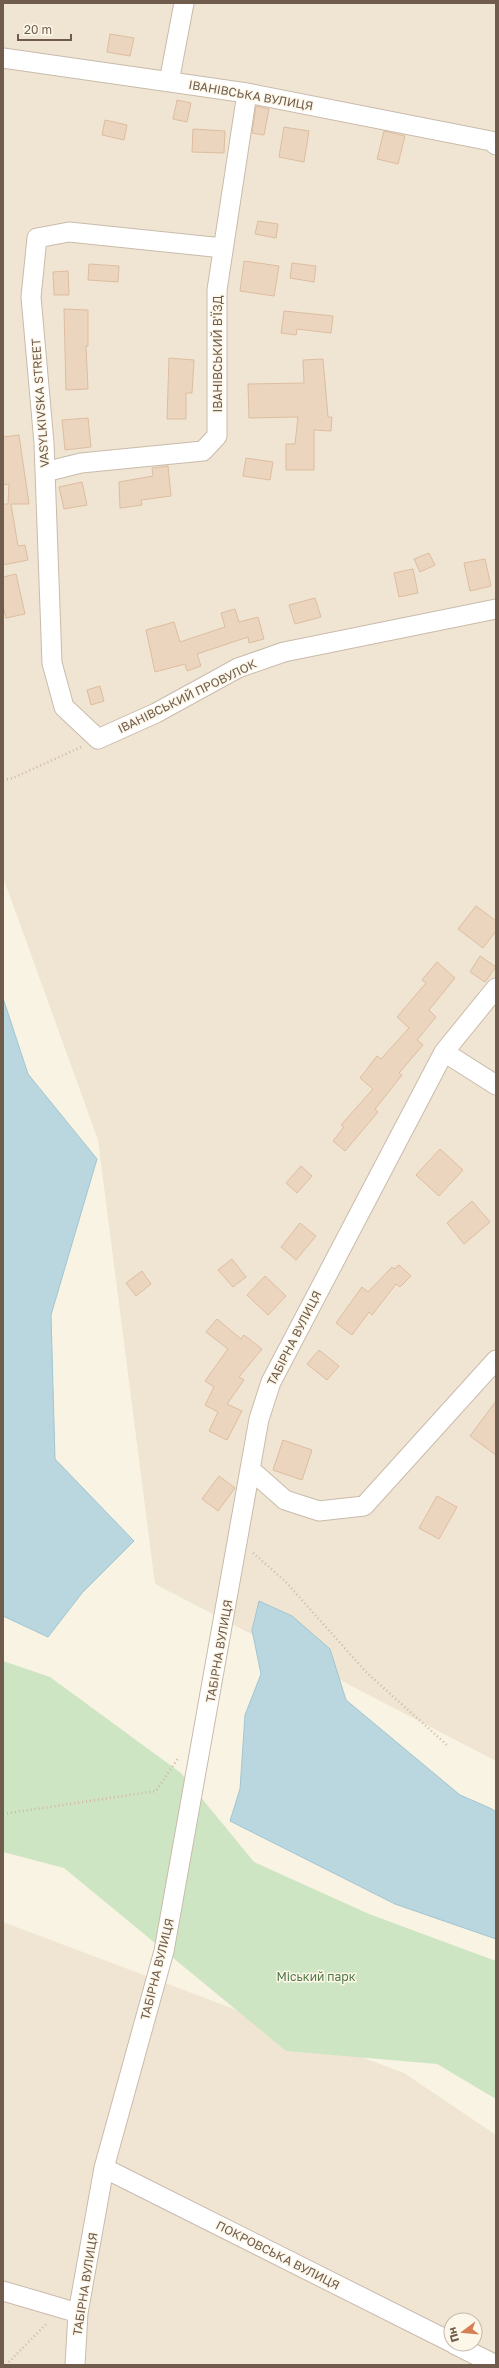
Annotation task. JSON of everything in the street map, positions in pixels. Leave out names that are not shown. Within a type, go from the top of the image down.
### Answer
[{"type":"street","points":[[169,82],[184,3]]},
{"type":"street","name":"ІВАНІВСЬКА ВУЛИЦЯ","points":[[3,58],[247,93],[491,141],[496,144]]},
{"type":"street","name":"ІВАНІВСЬКИЙ В'ЇЗД","points":[[45,472],[81,463],[202,451],[217,436],[217,290],[247,93]]},
{"type":"street","name":"VASYLKIVSKA STREET","points":[[98,739],[64,707],[52,663],[45,472],[32,297],[37,238],[69,232],[223,248]]},
{"type":"street","name":"ІВАНІВСЬКИЙ ПРОВУЛОК","points":[[98,739],[156,713],[238,668],[284,652],[496,609]]},
{"type":"street","name":"ТАБІРНА ВУЛИЦЯ","points":[[75,2365],[70,2310],[104,2168],[164,1951],[259,1419],[271,1382],[444,1052],[496,988]]},
{"type":"street","points":[[444,1052],[496,1085]]},
{"type":"street","points":[[250,1469],[285,1500],[318,1512],[364,1506],[496,1360]]},
{"type":"street","name":"ПОКРОВСЬКА ВУЛИЦЯ","points":[[104,2168],[443,2338]]},
{"type":"street","points":[[3,2291],[70,2310]]},
{"type":"street","points":[[470,2352],[496,2365]]},
{"type":"path","points":[[3,780],[13,778],[98,739]]},
{"type":"path","points":[[238,1540],[285,1582],[366,1672],[447,1745]]},
{"type":"path","points":[[3,1814],[156,1791],[181,1754]]},
{"type":"path","points":[[6,2365],[70,2310]]},
{"type":"shaded area","points":[[3,3],[496,3],[496,1761],[155,1584],[98,1140],[3,877]]},
{"type":"shaded area","points":[[3,1922],[404,2073],[496,2135],[496,2365],[3,2365]]},
{"type":"green space","name":"Міський парк","points":[[3,1661],[50,1677],[181,1773],[254,1862],[369,1914],[496,1961],[496,2099],[437,2064],[286,2051],[64,1868],[3,1852]]},
{"type":"water","points":[[3,998],[28,1074],[97,1159],[51,1315],[55,1459],[134,1541],[82,1593],[48,1637],[3,1616]]},
{"type":"water","points":[[259,1601],[292,1616],[330,1649],[346,1700],[460,1795],[496,1812],[496,1939],[395,1904],[230,1821],[240,1789],[245,1715],[261,1674],[252,1630]]},
{"type":"building","points":[[110,34],[134,38],[130,56],[107,52]]},
{"type":"building","points":[[177,100],[191,103],[187,122],[173,119]]},
{"type":"building","points":[[256,106],[269,109],[264,135],[252,133]]},
{"type":"building","points":[[105,120],[127,125],[124,140],[102,135]]},
{"type":"building","points":[[284,127],[309,131],[304,162],[279,157]]},
{"type":"building","points":[[193,129],[225,131],[224,153],[192,152]]},
{"type":"building","points":[[384,131],[405,136],[398,164],[377,159]]},
{"type":"building","points":[[258,221],[278,224],[276,238],[255,234]]},
{"type":"building","points":[[244,261],[279,266],[274,296],[240,291]]},
{"type":"building","points":[[292,263],[316,266],[314,282],[290,278]]},
{"type":"building","points":[[89,264],[119,266],[118,282],[88,280]]},
{"type":"building","points":[[68,271],[69,295],[54,295],[53,272]]},
{"type":"building","points":[[64,309],[88,310],[88,346],[86,346],[88,389],[66,390]]},
{"type":"building","points":[[284,311],[333,316],[331,333],[297,329],[296,335],[281,333]]},
{"type":"building","points":[[169,358],[194,360],[192,393],[186,393],[186,419],[167,419]]},
{"type":"building","points":[[323,359],[328,417],[332,417],[331,431],[314,430],[314,470],[286,470],[286,444],[295,444],[298,417],[249,418],[248,384],[304,383],[303,360]]},
{"type":"building","points":[[88,418],[91,447],[65,450],[62,420]]},
{"type":"building","points":[[19,435],[29,504],[11,504],[18,546],[25,545],[28,560],[3,565],[3,504],[8,504],[9,484],[3,485],[3,437]]},
{"type":"building","points":[[246,458],[273,462],[270,480],[243,476]]},
{"type":"building","points":[[168,466],[171,496],[141,500],[142,505],[120,508],[119,482],[153,476],[152,468]]},
{"type":"building","points":[[82,482],[87,505],[64,509],[59,487]]},
{"type":"building","points":[[429,553],[435,565],[420,572],[414,559]]},
{"type":"building","points":[[485,559],[491,586],[470,591],[464,563]]},
{"type":"building","points":[[413,569],[418,593],[399,597],[394,573]]},
{"type":"building","points":[[16,574],[25,614],[6,618],[3,606],[3,577]]},
{"type":"building","points":[[315,598],[321,617],[295,624],[289,605]]},
{"type":"building","points":[[235,609],[239,622],[258,617],[264,639],[249,643],[248,637],[197,654],[201,666],[187,671],[185,664],[155,672],[146,630],[174,622],[180,642],[225,627],[221,613]]},
{"type":"building","points":[[100,686],[104,701],[91,705],[87,690]]},
{"type":"building","points":[[476,906],[496,921],[496,931],[483,948],[458,929]]},
{"type":"building","points":[[480,956],[496,967],[485,982],[470,972]]},
{"type":"building","points":[[437,962],[455,978],[429,1010],[436,1017],[417,1040],[423,1045],[399,1073],[402,1075],[375,1109],[378,1112],[345,1151],[333,1141],[344,1127],[341,1125],[373,1089],[360,1078],[377,1056],[381,1059],[409,1028],[397,1017],[426,983],[422,980]]},
{"type":"building","points":[[440,1149],[463,1170],[439,1196],[416,1175]]},
{"type":"building","points":[[301,1166],[312,1176],[297,1193],[286,1183]]},
{"type":"building","points":[[472,1201],[490,1222],[464,1244],[447,1223]]},
{"type":"building","points":[[300,1223],[316,1236],[296,1260],[281,1247]]},
{"type":"building","points":[[232,1259],[246,1277],[233,1287],[218,1270]]},
{"type":"building","points":[[399,1265],[411,1276],[400,1287],[396,1284],[372,1315],[369,1312],[352,1335],[336,1323],[362,1287],[368,1292],[392,1267],[394,1269]]},
{"type":"building","points":[[142,1271],[151,1284],[136,1296],[126,1283]]},
{"type":"building","points":[[265,1276],[286,1296],[268,1315],[247,1295]]},
{"type":"building","points":[[217,1319],[241,1339],[244,1335],[262,1349],[239,1377],[244,1380],[227,1404],[242,1411],[227,1440],[209,1431],[218,1412],[205,1405],[214,1387],[205,1381],[228,1349],[206,1332]]},
{"type":"building","points":[[319,1350],[339,1366],[327,1380],[307,1364]]},
{"type":"building","points":[[496,1401],[496,1455],[470,1436]]},
{"type":"building","points":[[283,1440],[312,1450],[302,1480],[273,1470]]},
{"type":"building","points":[[219,1476],[235,1488],[218,1511],[202,1499]]},
{"type":"building","points":[[437,1496],[457,1507],[439,1539],[419,1528]]}]
